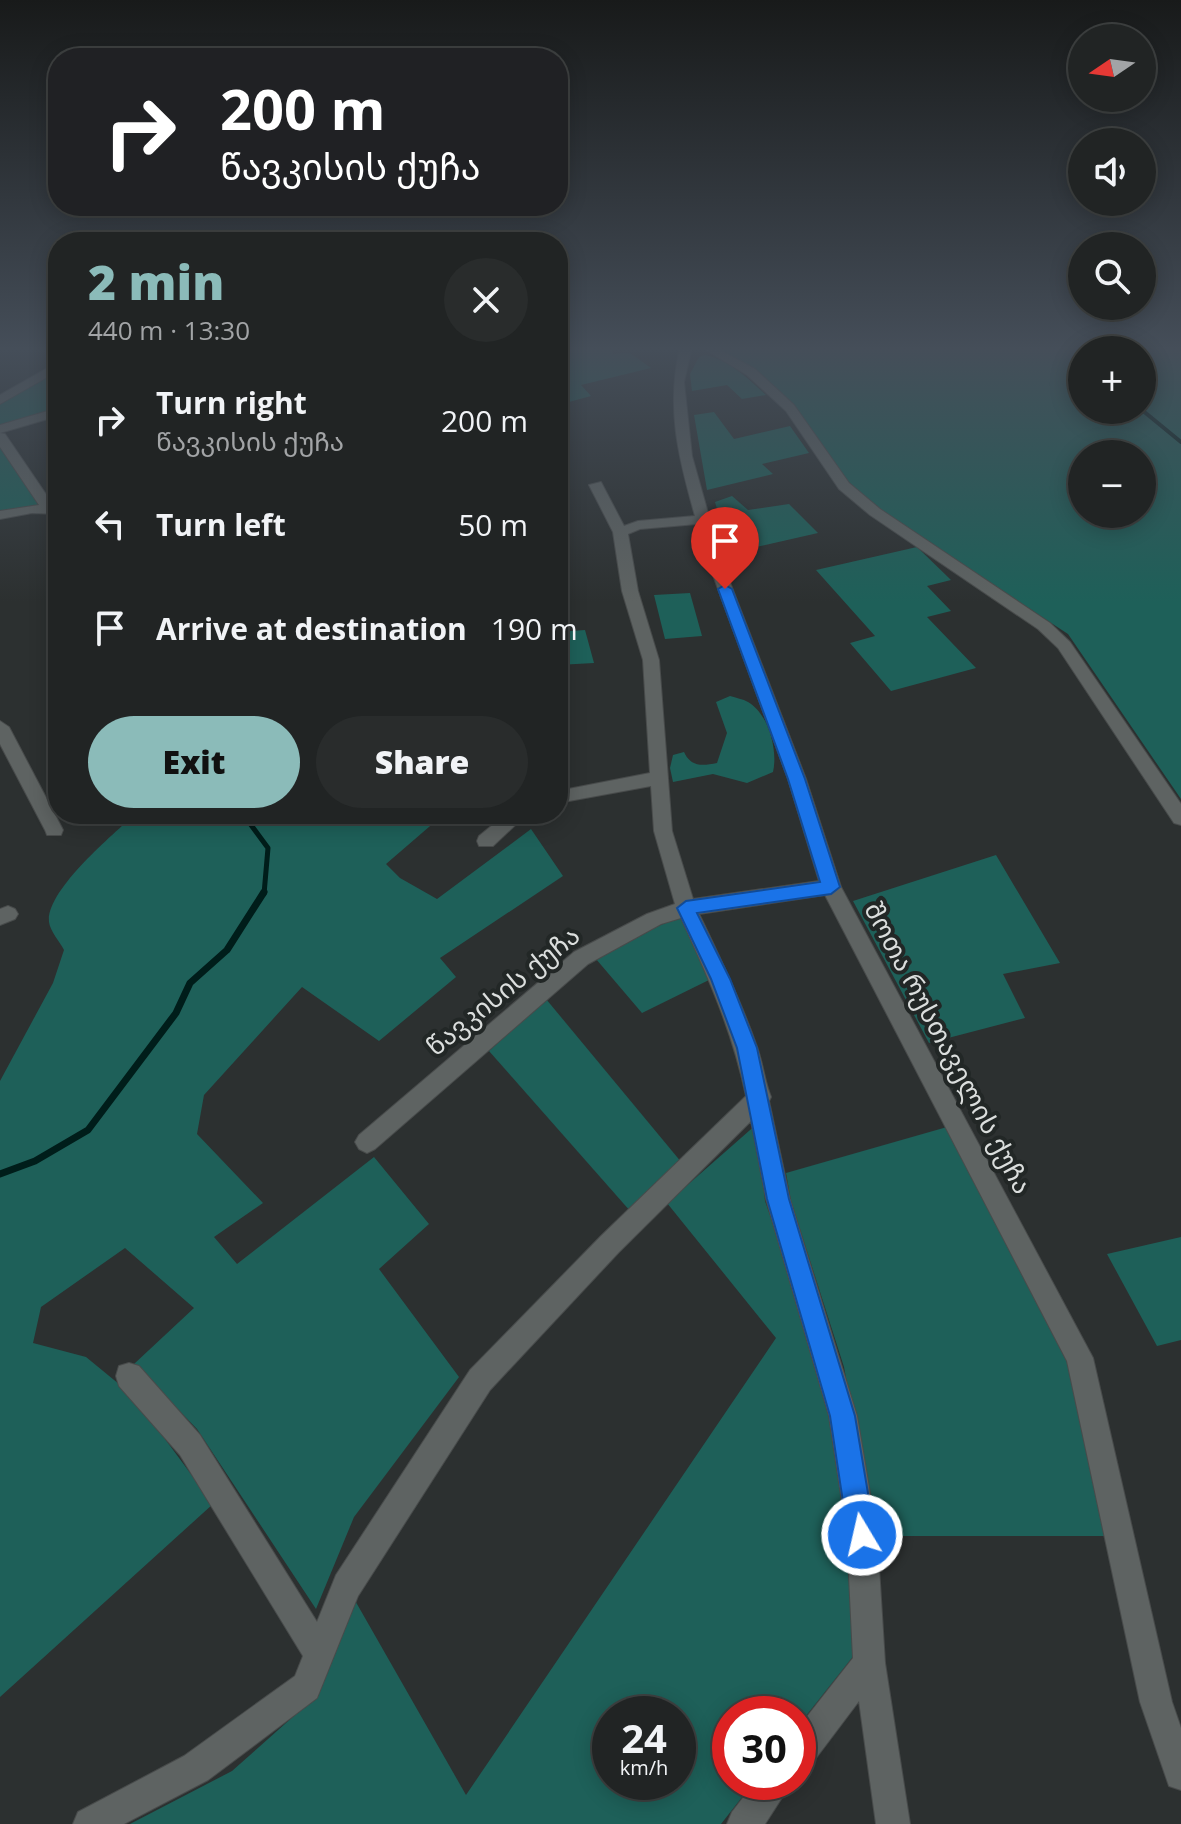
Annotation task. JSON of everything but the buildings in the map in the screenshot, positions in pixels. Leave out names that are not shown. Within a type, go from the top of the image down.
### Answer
[{"type":"street","name":"შოთა რუსთაველის ქუჩა","points":[[683,432],[685,456],[703,519],[745,648],[797,779],[831,887],[1080,1358],[1156,1702],[1181,1774]]},
{"type":"street","points":[[807,432],[844,486],[875,512],[1044,626],[1064,645],[1181,818]]},
{"type":"street","points":[[0,437],[48,502]]},
{"type":"street","points":[[596,485],[620,532],[630,591],[651,660],[663,831],[686,908],[720,979],[747,1048],[760,1097],[778,1199],[843,1416],[862,1535],[869,1663],[893,1824]]},
{"type":"street","points":[[0,515],[32,509],[48,510]]},
{"type":"street","points":[[620,532],[638,525],[703,519]]},
{"type":"street","points":[[0,727],[48,819]]},
{"type":"street","points":[[568,795],[659,778]]},
{"type":"street","points":[[51,824],[54,830]]},
{"type":"street","points":[[486,841],[506,824]]},
{"type":"street","name":"წავკისის ქუჩა","points":[[367,1142],[581,958],[654,919],[686,908],[831,887]]},
{"type":"street","points":[[90,1824],[196,1768],[306,1687],[347,1586],[480,1380],[610,1244],[760,1097]]},
{"type":"street","points":[[129,1376],[190,1445],[319,1653]]},
{"type":"street","points":[[816,1731],[869,1663]]},
{"type":"street","points":[[744,1824],[762,1800]]},
{"type":"green space","points":[[697,432],[729,432],[734,439],[764,432],[794,432],[809,453],[762,464],[773,474],[707,490]]},
{"type":"green space","points":[[813,432],[1181,432],[1181,799],[1068,634],[882,512],[843,477]]},
{"type":"green space","points":[[0,437],[48,509],[0,515]]},
{"type":"green space","points":[[732,496],[748,510],[789,504],[818,533],[730,553],[715,502]]},
{"type":"green space","points":[[917,547],[951,580],[927,586],[951,611],[927,617],[976,668],[891,691],[850,643],[875,636],[816,570]]},
{"type":"green space","points":[[690,593],[702,636],[665,639],[654,595]]},
{"type":"green space","points":[[585,630],[594,663],[568,664],[568,631]]},
{"type":"green space","points":[[730,696],[748,702],[761,715],[773,744],[773,772],[747,783],[713,774],[673,782],[670,768],[673,755],[684,752],[698,764],[717,763],[727,733],[716,702]]},
{"type":"green space","points":[[124,824],[432,824],[386,864],[400,878],[437,899],[531,829],[563,876],[440,958],[456,977],[379,1041],[302,987],[204,1095],[197,1134],[263,1203],[214,1237],[237,1264],[374,1157],[429,1224],[379,1269],[459,1377],[354,1517],[316,1609],[197,1429],[134,1364],[194,1308],[125,1248],[41,1307],[33,1343],[86,1357],[175,1430],[165,1439],[213,1504],[0,1697],[0,1081],[53,983],[64,950],[49,922],[51,909],[69,879]]},
{"type":"green space","points":[[996,855],[1060,963],[1003,974],[1025,1018],[929,1043],[853,901]]},
{"type":"green space","points":[[682,916],[711,979],[642,1013],[596,959],[642,933]]},
{"type":"green space","points":[[546,999],[682,1163],[631,1212],[489,1051]]},
{"type":"green space","points":[[758,1123],[765,1201],[803,1309],[830,1407],[850,1517],[855,1654],[816,1703],[816,1696],[712,1696],[712,1800],[740,1800],[721,1824],[130,1824],[232,1771],[314,1698],[353,1597],[466,1795],[776,1338],[667,1203]]},
{"type":"green space","points":[[947,1127],[1073,1363],[1108,1536],[875,1536],[844,1367],[791,1201],[786,1173]]},
{"type":"green space","points":[[1181,1237],[1181,1340],[1157,1346],[1107,1254]]},
{"type":"waterway","points":[[1169,432],[1181,442]]},
{"type":"waterway","points":[[250,824],[268,848],[264,894]]},
{"type":"waterway","points":[[0,1174],[35,1161],[88,1130],[176,1013],[190,983],[227,950],[264,892]]},
{"type":"route","points":[[725,589],[797,779],[831,887],[686,908],[720,979],[747,1048],[760,1097],[778,1199],[843,1416],[862,1535]]}]
